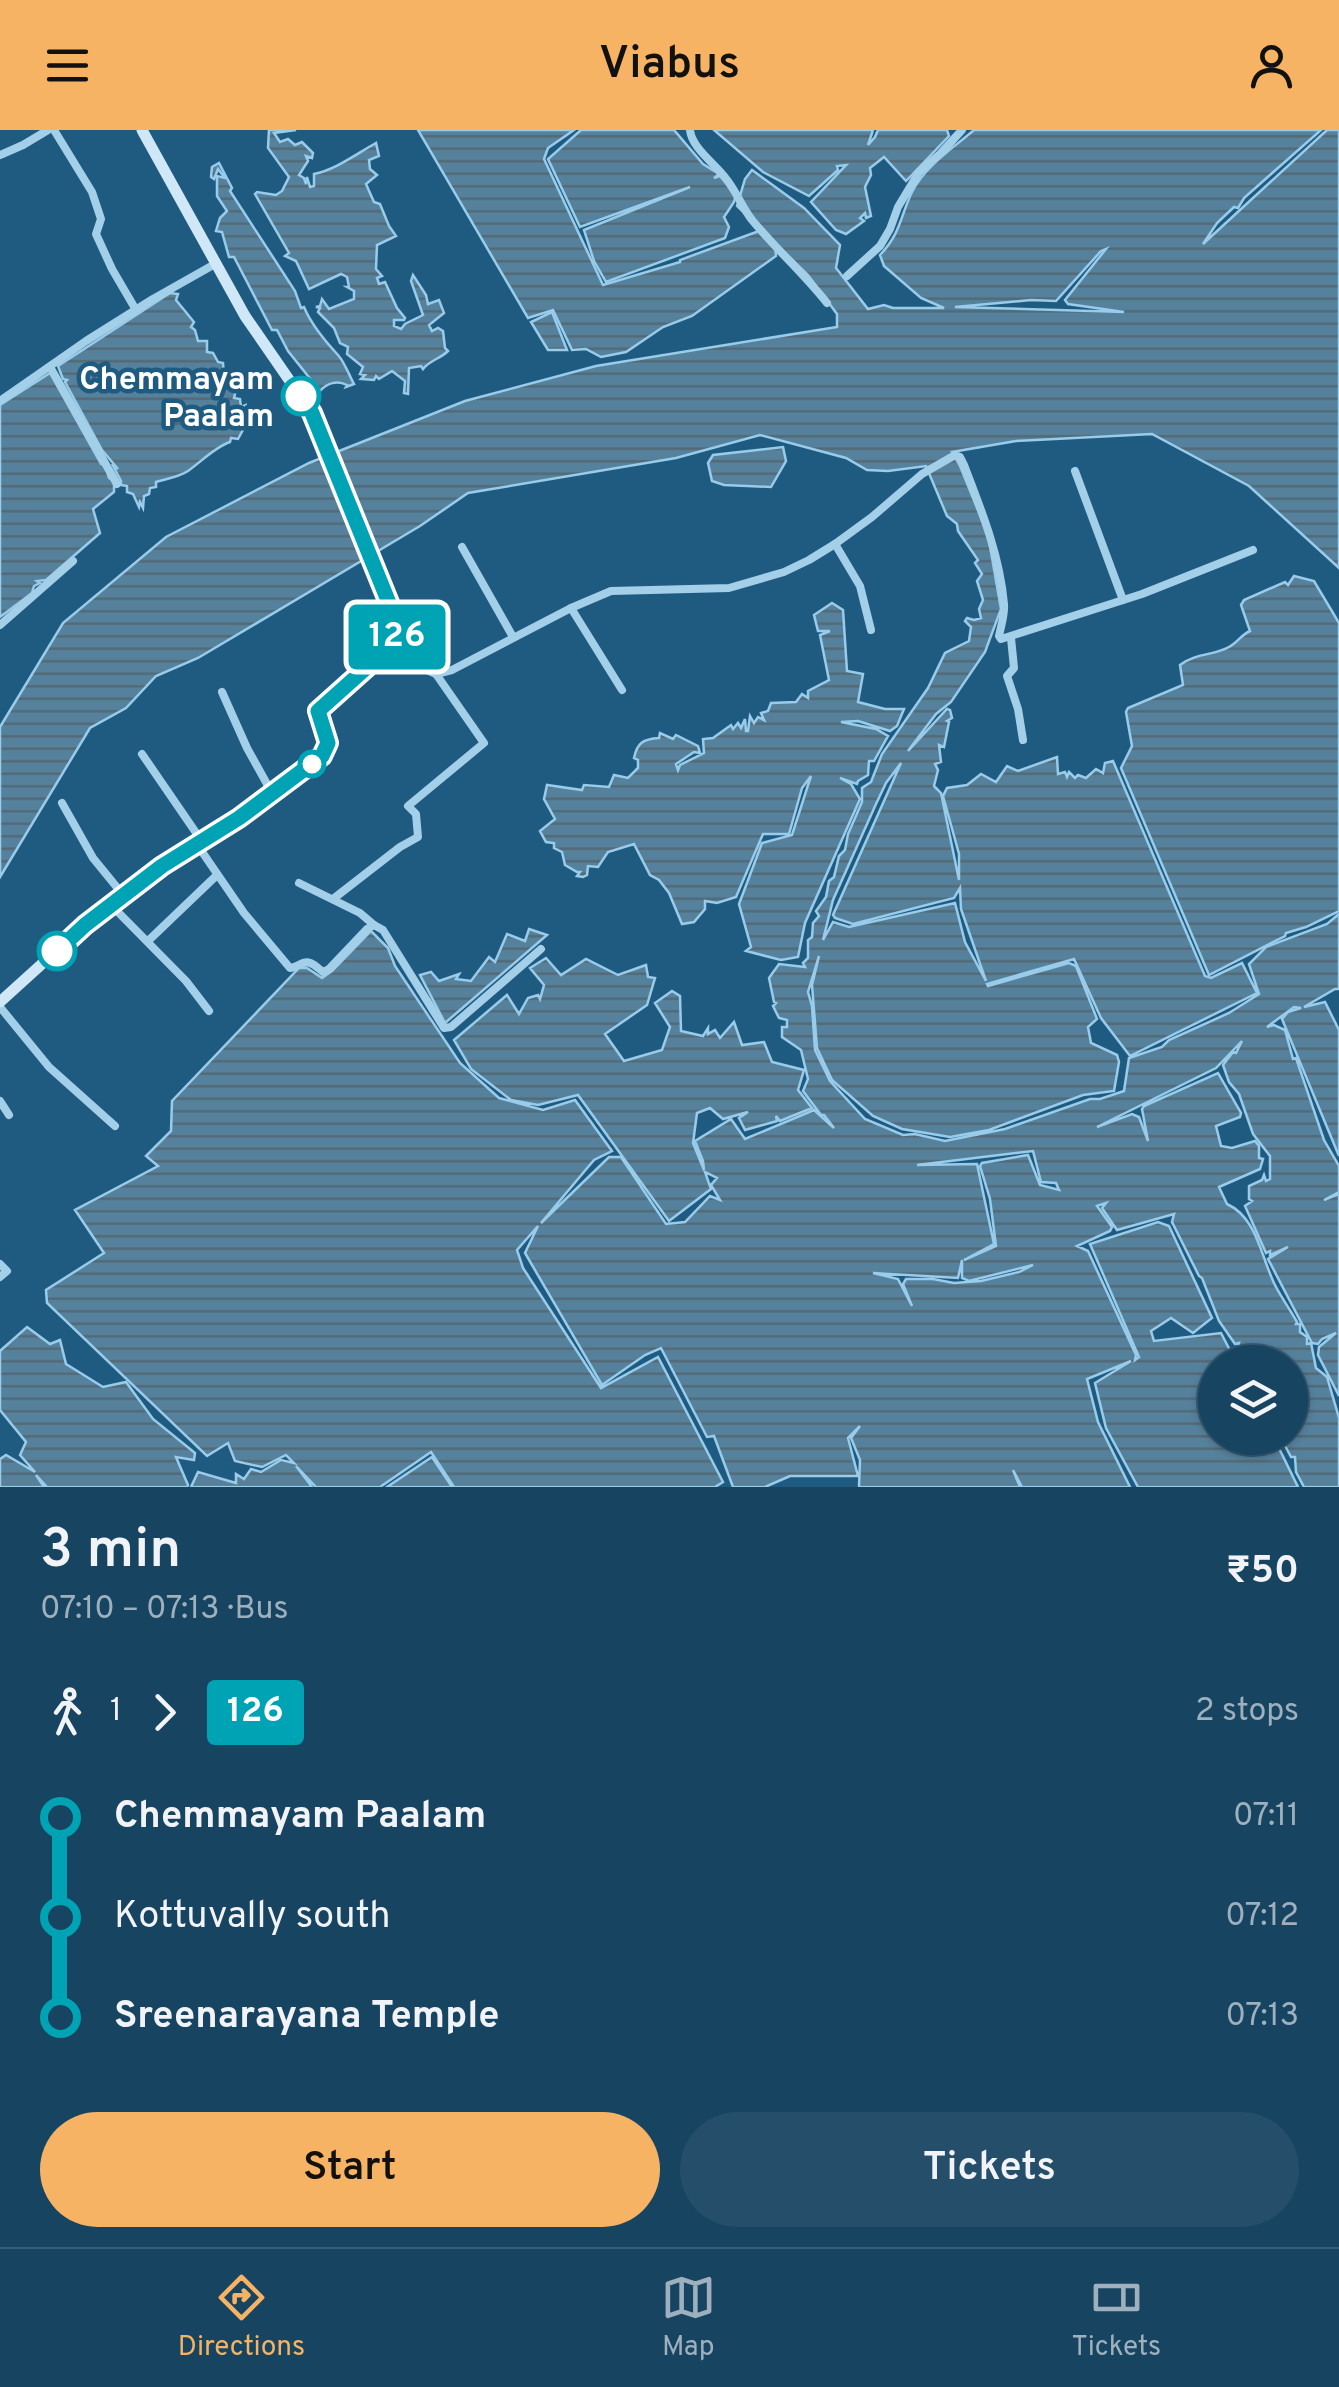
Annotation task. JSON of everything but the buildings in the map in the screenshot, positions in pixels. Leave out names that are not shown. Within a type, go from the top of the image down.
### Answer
[{"type":"main road","points":[[0,1004],[85,925],[322,756],[328,743],[318,711],[394,643],[400,630],[312,413],[245,316],[142,130]]},
{"type":"street","points":[[0,154],[51,130],[86,181],[101,219],[96,234],[136,310]]},
{"type":"street","points":[[690,130],[692,140],[729,182],[753,221],[827,303]]},
{"type":"street","points":[[847,276],[880,246],[919,172],[962,130]]},
{"type":"street","points":[[0,401],[136,310],[216,264]]},
{"type":"street","points":[[50,367],[117,484]]},
{"type":"street","points":[[436,674],[452,670],[611,590],[729,588],[784,572],[835,544],[922,474],[956,455],[964,465],[994,552],[1005,608],[1001,639],[1124,600],[1253,550]]},
{"type":"street","points":[[1075,471],[1124,600]]},
{"type":"street","points":[[835,544],[860,586],[872,630]]},
{"type":"street","points":[[462,547],[514,637]]},
{"type":"street","points":[[0,625],[72,562]]},
{"type":"street","points":[[571,608],[622,690]]},
{"type":"street","points":[[333,899],[400,847],[418,838],[416,814],[408,806],[484,743],[400,630]]},
{"type":"street","points":[[1011,638],[1014,668],[1006,676],[1018,709],[1023,740]]},
{"type":"street","points":[[222,692],[272,793]]},
{"type":"street","points":[[142,754],[217,875],[290,968],[304,962],[323,972],[374,925]]},
{"type":"street","points":[[62,803],[93,858],[124,896]]},
{"type":"street","points":[[148,942],[217,875]]},
{"type":"street","points":[[298,884],[360,912],[383,930],[444,1028],[451,1027],[541,950]]},
{"type":"street","points":[[112,905],[209,1011]]},
{"type":"street","points":[[0,1004],[49,1067],[115,1126]]},
{"type":"street","points":[[0,1101],[9,1116]]},
{"type":"street","points":[[0,1264],[6,1271],[0,1277]]},
{"type":"water","points":[[269,130],[296,130],[274,133],[280,142],[302,142],[313,153],[312,158],[306,156],[308,161],[299,175],[306,184],[307,177],[310,187],[314,186],[314,174],[376,143],[379,156],[369,160],[370,169],[377,175],[366,184],[396,236],[377,245],[376,269],[382,276],[377,278],[379,284],[385,282],[405,318],[394,320],[394,326],[401,329],[423,315],[411,281],[413,275],[428,304],[439,300],[444,313],[429,325],[432,331],[443,331],[448,351],[423,369],[409,368],[408,394],[404,393],[405,381],[392,371],[379,379],[361,379],[365,375],[360,374],[363,367],[347,354],[348,347],[340,343],[334,328],[318,312],[320,308],[316,307],[322,299],[329,309],[354,299],[354,291],[347,287],[347,277],[341,274],[309,289],[296,261],[285,256],[289,253],[255,194],[276,195],[289,177],[268,148]]},
{"type":"water","points":[[418,130],[574,130],[548,148],[544,159],[603,285],[680,262],[759,231],[775,246],[776,256],[692,316],[663,327],[626,352],[601,357],[586,349],[572,350],[553,310],[528,318]]},
{"type":"water","points":[[581,130],[674,130],[703,164],[719,174],[714,178],[720,176],[736,194],[724,217],[729,227],[725,238],[606,282],[584,230],[690,187],[580,227],[548,159]]},
{"type":"water","points":[[714,130],[873,130],[868,145],[878,130],[947,130],[949,136],[906,181],[884,157],[870,168],[865,187],[871,216],[866,218],[865,213],[860,218],[864,221],[846,234],[836,230],[811,202],[846,165],[837,166],[838,170],[809,196],[763,172]]},
{"type":"water","points":[[974,130],[1321,130],[1217,223],[1203,244],[1327,130],[1339,130],[1339,568],[1249,486],[1152,434],[1016,441],[952,452],[988,535],[1001,609],[985,652],[951,702],[936,714],[908,751],[950,710],[952,718],[947,721],[944,747],[939,745],[941,762],[935,764],[938,770],[934,786],[941,793],[959,880],[959,854],[943,796],[947,788],[967,785],[981,774],[996,782],[1007,766],[1018,771],[1057,757],[1058,774],[1065,772],[1067,777],[1069,772],[1075,778],[1086,778],[1096,769],[1103,773],[1105,763],[1113,761],[1205,976],[1211,978],[1242,963],[1257,993],[1130,1056],[1101,1018],[1074,959],[987,984],[1069,963],[1076,966],[1097,1019],[1088,1027],[1091,1043],[1117,1055],[1114,1091],[1083,1095],[989,1130],[950,1137],[902,1129],[873,1116],[832,1080],[817,1048],[812,985],[819,956],[808,992],[815,1050],[830,1081],[865,1119],[903,1135],[945,1141],[1005,1129],[1124,1091],[1129,1058],[1162,1047],[1259,994],[1249,964],[1266,947],[1327,924],[1339,914],[1339,989],[1304,1007],[1325,1002],[1339,1030],[1339,1156],[1282,1019],[1288,1012],[1301,1008],[1294,1007],[1267,1027],[1274,1025],[1285,1030],[1324,1140],[1339,1166],[1339,1192],[1324,1200],[1339,1194],[1339,1396],[1318,1355],[1319,1347],[1336,1333],[1318,1344],[1312,1343],[1268,1259],[1288,1247],[1266,1253],[1245,1206],[1252,1201],[1249,1186],[1264,1175],[1266,1181],[1270,1179],[1270,1156],[1253,1134],[1239,1094],[1223,1065],[1242,1041],[1216,1068],[1097,1127],[1132,1114],[1139,1117],[1148,1141],[1144,1106],[1218,1073],[1241,1113],[1240,1117],[1216,1126],[1221,1146],[1232,1148],[1255,1141],[1259,1158],[1263,1159],[1260,1169],[1219,1187],[1227,1204],[1252,1229],[1276,1287],[1296,1324],[1300,1324],[1307,1344],[1311,1343],[1316,1368],[1327,1377],[1339,1418],[1339,1487],[1304,1487],[1296,1472],[1295,1457],[1290,1455],[1308,1455],[1308,1345],[1235,1344],[1219,1321],[1202,1278],[1172,1222],[1174,1214],[1117,1230],[1102,1208],[1106,1203],[1097,1206],[1112,1227],[1110,1231],[1077,1246],[1088,1251],[1135,1360],[1139,1357],[1090,1244],[1158,1222],[1169,1226],[1212,1318],[1193,1333],[1171,1318],[1151,1331],[1154,1341],[1221,1333],[1227,1345],[1198,1345],[1198,1455],[1282,1455],[1298,1487],[1138,1487],[1106,1428],[1095,1383],[1131,1361],[1087,1379],[1098,1422],[1130,1487],[1022,1487],[1013,1470],[1020,1487],[859,1487],[860,1460],[851,1438],[860,1426],[848,1438],[858,1476],[790,1476],[765,1487],[733,1487],[714,1436],[707,1437],[661,1348],[602,1385],[525,1253],[538,1226],[517,1250],[523,1268],[601,1388],[658,1357],[723,1482],[715,1487],[454,1487],[431,1452],[380,1487],[316,1487],[296,1466],[312,1487],[191,1487],[198,1472],[236,1483],[236,1474],[244,1479],[251,1469],[261,1472],[281,1460],[294,1463],[286,1455],[262,1467],[235,1461],[228,1443],[207,1456],[47,1303],[46,1290],[104,1253],[75,1210],[158,1166],[146,1156],[171,1131],[172,1101],[299,968],[307,968],[322,978],[371,931],[388,948],[395,966],[460,1063],[499,1098],[543,1110],[575,1100],[612,1151],[594,1160],[541,1223],[609,1157],[621,1157],[666,1224],[685,1222],[710,1196],[720,1200],[711,1185],[717,1178],[705,1172],[711,1189],[669,1221],[578,1095],[538,1105],[511,1100],[471,1069],[454,1040],[507,995],[519,1014],[528,998],[538,995],[540,999],[544,985],[530,968],[546,958],[561,975],[586,959],[618,975],[646,965],[648,977],[655,978],[647,1005],[605,1034],[624,1061],[662,1050],[670,1027],[655,1003],[672,991],[680,996],[681,1031],[703,1036],[708,1028],[708,1034],[715,1030],[720,1038],[734,1022],[742,1045],[764,1042],[772,1062],[804,1070],[798,1090],[812,1108],[780,1121],[776,1116],[777,1121],[745,1130],[739,1118],[748,1112],[723,1119],[710,1108],[697,1113],[693,1143],[704,1170],[695,1141],[731,1119],[745,1139],[814,1110],[834,1128],[803,1091],[808,1079],[801,1050],[782,1037],[787,1020],[779,1018],[773,1006],[776,1003],[769,978],[779,964],[805,967],[808,940],[819,916],[816,911],[826,897],[839,856],[845,850],[862,802],[862,788],[871,782],[882,754],[928,688],[945,653],[969,641],[971,627],[965,621],[981,618],[983,600],[977,581],[982,574],[957,524],[947,516],[926,466],[867,470],[846,458],[760,435],[676,458],[468,493],[420,526],[198,658],[156,676],[126,708],[90,728],[0,877],[0,727],[63,623],[166,537],[309,463],[465,401],[596,366],[837,327],[837,314],[808,275],[737,206],[752,170],[804,208],[840,245],[836,268],[868,309],[884,305],[944,308],[921,298],[884,266],[880,255],[896,232],[917,183]],"holes":[[[1106,249],[1065,300],[1068,304],[1124,312],[955,307],[1056,301]],[[901,763],[833,915],[853,924],[954,898],[960,888],[961,909],[986,981],[965,942],[955,903],[849,927],[833,922],[823,940],[833,900],[886,783]],[[1033,1151],[1041,1182],[1056,1183],[1059,1190],[1040,1185],[1028,1155],[982,1163],[996,1246],[964,1260],[994,1244],[977,1164],[917,1165]],[[962,1260],[962,1278],[969,1281],[1033,1265],[981,1281],[954,1283],[906,1279],[903,1284],[912,1306],[898,1279],[873,1273],[958,1278]]]},
{"type":"water","points":[[219,163],[232,188],[230,191],[295,291],[301,308],[340,358],[354,384],[346,387],[343,383],[332,383],[320,391],[288,351],[277,330],[272,330],[234,257],[229,257],[222,232],[216,231],[227,211],[217,196],[217,176],[225,178],[218,169],[214,179],[211,177],[212,167]]},
{"type":"water","points":[[170,293],[178,294],[176,300],[194,322],[191,327],[198,341],[207,341],[207,352],[223,363],[224,375],[237,387],[234,398],[240,399],[241,407],[246,405],[251,421],[257,419],[258,427],[244,428],[238,439],[231,438],[188,471],[156,482],[156,487],[144,496],[143,508],[127,492],[127,486],[121,485],[112,464],[118,469],[102,450],[58,366]]},
{"type":"water","points":[[552,312],[567,350],[548,350],[531,322]]},
{"type":"water","points":[[50,373],[114,481],[114,492],[93,509],[100,533],[46,580],[37,581],[40,583],[32,593],[0,617],[0,405]]},
{"type":"water","points":[[783,447],[786,461],[771,487],[712,481],[708,463],[713,455]]},
{"type":"water","points":[[1294,576],[1314,581],[1339,623],[1339,911],[1286,933],[1209,975],[1121,768],[1132,746],[1126,712],[1183,685],[1180,665],[1229,647],[1250,631],[1241,605],[1244,600],[1285,582],[1288,585]]},
{"type":"water","points":[[832,603],[843,610],[847,671],[863,674],[858,702],[904,709],[897,726],[890,731],[858,721],[841,722],[876,729],[888,736],[874,761],[869,761],[868,775],[857,784],[840,778],[851,784],[860,799],[805,923],[798,957],[781,960],[746,951],[751,947],[739,904],[762,843],[792,835],[811,776],[802,788],[789,834],[763,834],[736,897],[717,903],[705,901],[705,909],[694,922],[682,924],[669,893],[650,875],[634,844],[608,852],[598,867],[588,866],[583,877],[565,865],[562,852],[554,848],[554,843],[546,842],[540,831],[555,819],[544,799],[547,785],[582,790],[584,785],[609,787],[614,775],[628,778],[638,768],[634,758],[639,745],[659,738],[660,733],[673,739],[676,735],[698,746],[700,753],[694,752],[676,764],[678,770],[680,765],[704,753],[703,739],[713,738],[731,725],[733,729],[738,723],[741,728],[745,719],[748,731],[750,716],[754,723],[758,717],[764,720],[761,713],[768,711],[771,703],[796,702],[802,694],[808,698],[808,691],[829,680],[820,635],[830,631],[818,631],[814,615]]},
{"type":"water","points":[[529,929],[547,935],[445,1023],[420,975],[431,972],[439,981],[459,974],[456,979],[471,981],[489,957],[495,962],[507,934],[525,941]]},
{"type":"water","points":[[27,1327],[50,1344],[60,1340],[66,1364],[103,1387],[126,1382],[153,1419],[195,1453],[194,1460],[176,1457],[187,1487],[47,1487],[36,1475],[44,1487],[0,1487],[0,1459],[6,1455],[35,1472],[20,1455],[26,1442],[0,1410],[0,1351]]},
{"type":"water","points":[[432,1457],[452,1487],[387,1487]]},
{"type":"bus line","name":"126","points":[[57,951],[162,866],[239,818],[322,756],[328,743],[318,711],[394,643],[400,630],[312,413],[301,396]]},
{"type":"place","name":"Chemmayam Paalam","points":[[301,396]]}]
